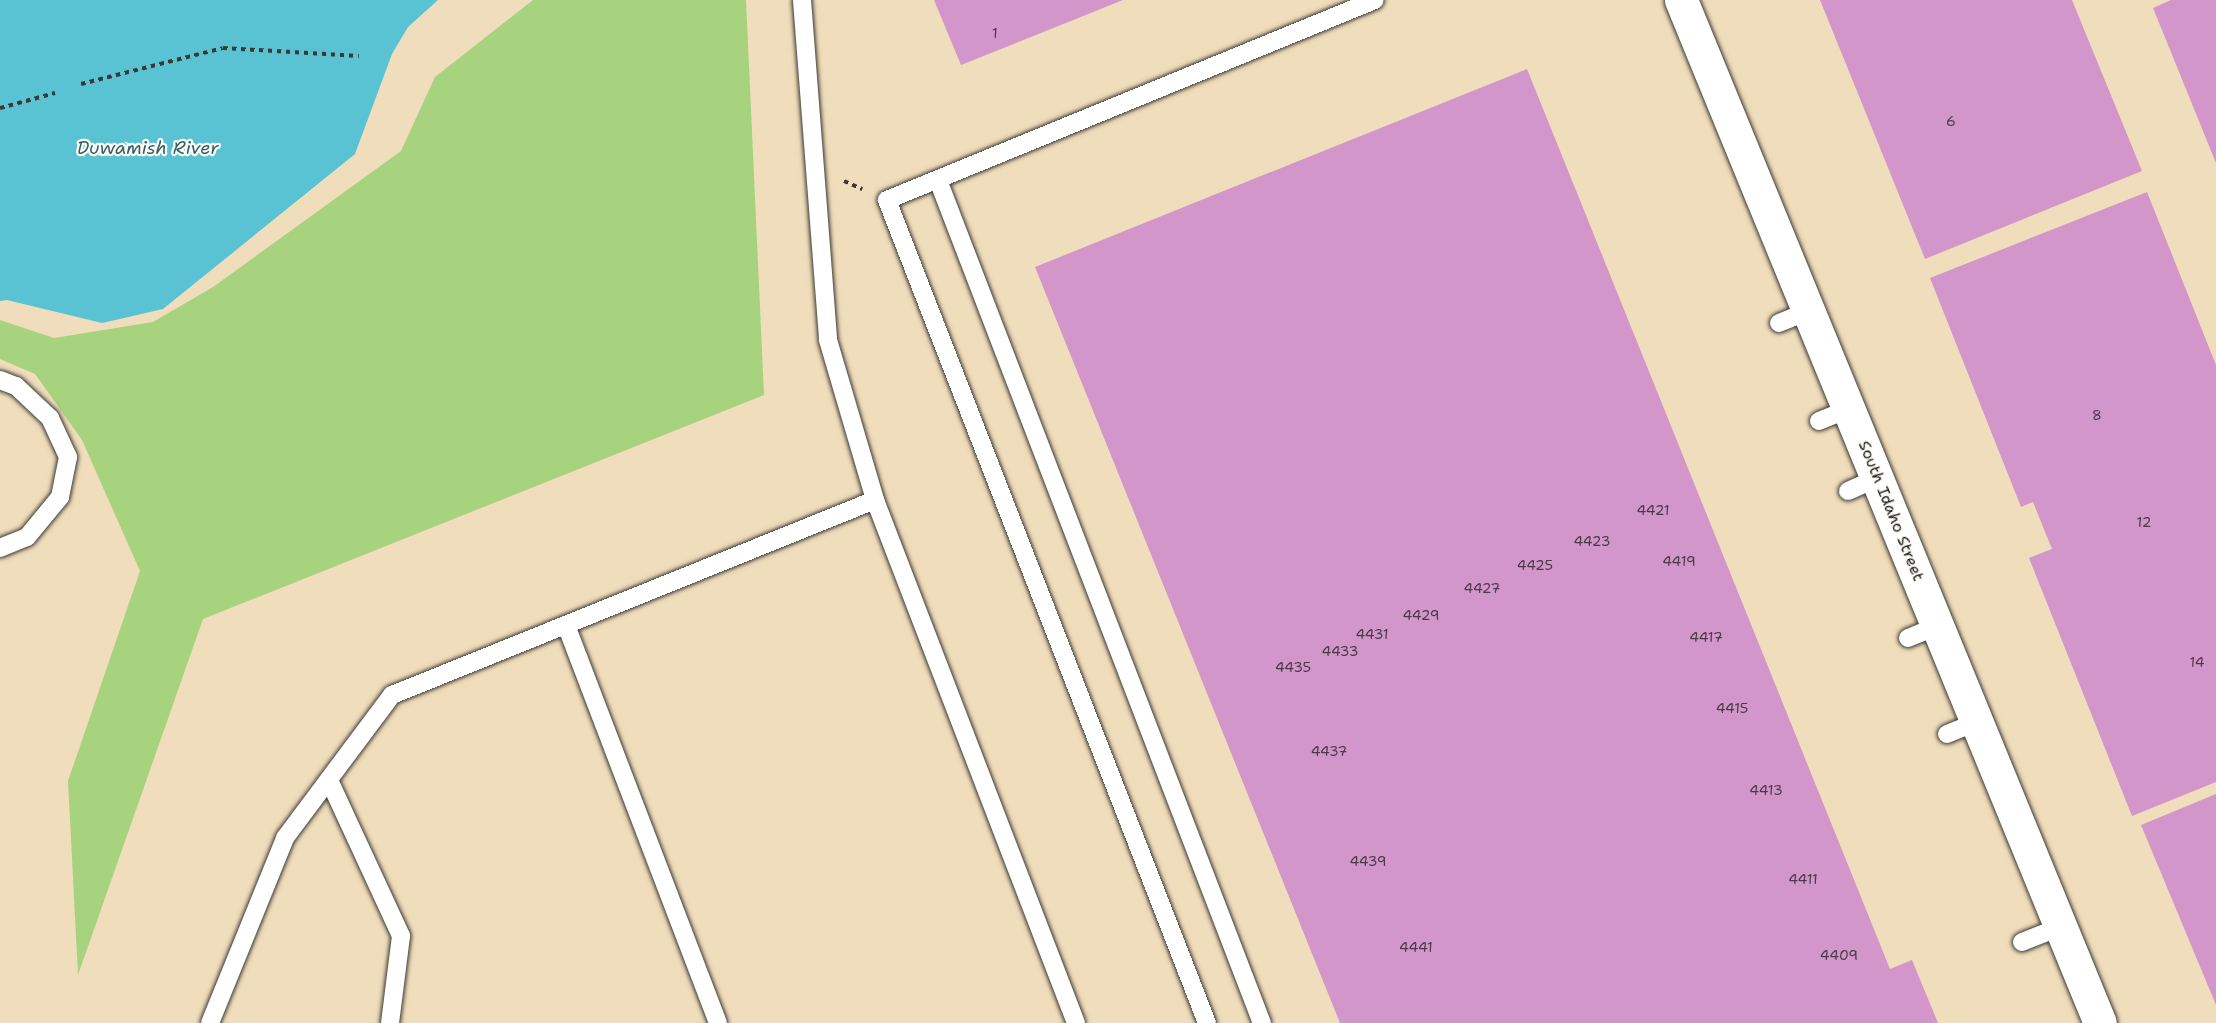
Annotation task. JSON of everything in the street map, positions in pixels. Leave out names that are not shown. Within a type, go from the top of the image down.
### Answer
[{"type":"street","name":"South Idaho Street","points":[[1681,0],[1794,317],[1849,409],[1877,478],[1923,632],[1977,722],[2100,1023]]},
{"type":"lane","points":[[802,0],[828,340],[875,500],[1076,1023]]},
{"type":"lane","points":[[1207,1023],[887,200],[1375,0]]},
{"type":"lane","points":[[938,180],[1262,1023]]},
{"type":"lane","points":[[0,380],[16,387],[50,418],[68,457],[60,497],[27,537],[0,548]]},
{"type":"lane","points":[[1819,421],[1849,409]]},
{"type":"lane","points":[[1848,491],[1877,478]]},
{"type":"lane","points":[[210,1023],[285,838],[392,695],[875,500]]},
{"type":"lane","points":[[566,624],[718,1023]]},
{"type":"lane","points":[[1947,734],[1977,722]]},
{"type":"lane","points":[[329,780],[401,936],[390,1023]]},
{"type":"lane","points":[[2022,942],[2060,927]]},
{"type":"path","points":[[81,84],[223,48],[359,56]]},
{"type":"path","points":[[0,108],[55,93]]},
{"type":"path","points":[[815,168],[887,200]]},
{"type":"green space","points":[[530,0],[746,0],[764,395],[203,619],[78,975],[68,781],[140,571],[82,440],[35,374],[0,359],[0,317],[435,77]]},
{"type":"water","name":"Duwamish River","points":[[0,0],[530,0],[435,77],[399,148],[152,319],[55,335],[0,317]]},
{"type":"pier","points":[[438,0],[533,0],[435,77],[401,151],[213,287],[153,322],[54,338],[0,320],[0,301],[7,300],[102,323],[163,309],[355,154],[392,54],[408,27]]},
{"type":"building","points":[[934,0],[1123,0],[961,65]]},
{"type":"building","points":[[1820,0],[2072,0],[2142,171],[1925,259]]},
{"type":"building","points":[[2171,0],[2216,0],[2216,163],[2153,8]]},
{"type":"building","points":[[1527,69],[1890,969],[1912,960],[1938,1023],[1340,1023],[1035,267]]},
{"type":"building","points":[[2147,192],[2216,365],[2216,782],[2132,816],[2029,558],[2052,549],[2033,502],[2021,507],[1930,278]]},
{"type":"building","points":[[2216,794],[2216,1005],[2141,825]]}]
